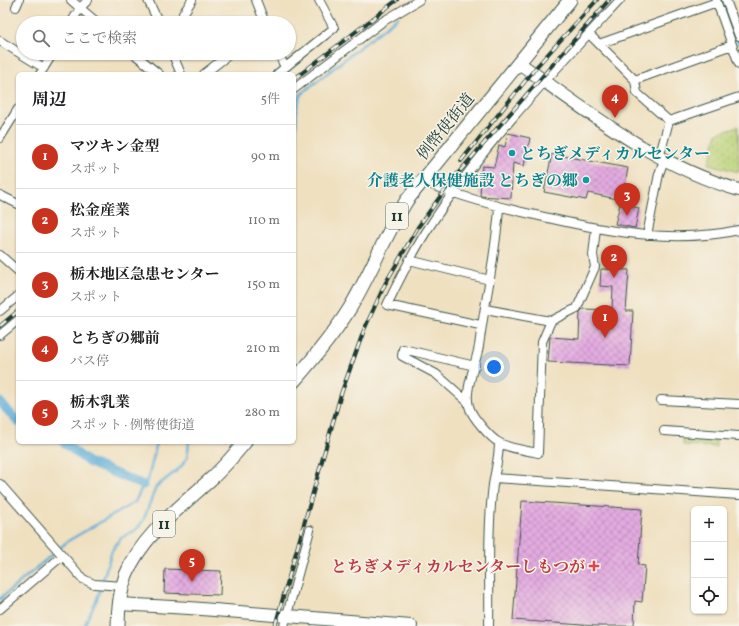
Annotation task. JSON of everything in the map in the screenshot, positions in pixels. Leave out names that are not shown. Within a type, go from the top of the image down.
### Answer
[{"type":"main road","name":"例幣使街道","points":[[296,379],[350,309],[394,222],[407,200],[570,0]]},
{"type":"main road","name":"11","points":[[118,626],[119,604],[123,586],[131,566],[156,531],[213,477],[244,444]]},
{"type":"street","points":[[71,0],[90,16]]},
{"type":"street","points":[[75,16],[80,8],[88,0]]},
{"type":"street","points":[[148,0],[156,16]]},
{"type":"street","points":[[183,14],[192,0]]},
{"type":"street","points":[[256,0],[262,16]]},
{"type":"street","points":[[296,58],[334,28],[319,0]]},
{"type":"street","points":[[296,87],[382,22],[419,0]]},
{"type":"street","points":[[480,325],[387,305],[409,260],[426,232],[504,128],[620,0]]},
{"type":"street","points":[[726,0],[737,21],[739,36]]},
{"type":"street","points":[[599,44],[716,1],[739,64]]},
{"type":"street","points":[[725,25],[737,21]]},
{"type":"street","points":[[589,34],[635,80],[636,93],[669,121]]},
{"type":"street","points":[[0,41],[16,52]]},
{"type":"street","points":[[635,80],[732,45]]},
{"type":"street","points":[[27,60],[42,71],[48,60]]},
{"type":"street","points":[[142,60],[157,72]]},
{"type":"street","points":[[175,60],[180,72]]},
{"type":"street","points":[[207,72],[222,60]]},
{"type":"street","points":[[281,60],[284,68]]},
{"type":"street","points":[[279,72],[294,60]]},
{"type":"street","points":[[519,63],[632,143],[692,174],[739,190]]},
{"type":"street","points":[[669,121],[739,97]]},
{"type":"street","points":[[0,138],[16,112]]},
{"type":"street","points":[[647,236],[669,121]]},
{"type":"street","points":[[422,181],[453,195],[499,208],[596,228],[647,236],[699,237],[739,230]]},
{"type":"street","points":[[0,195],[16,203]]},
{"type":"street","points":[[499,208],[496,246],[480,325],[475,366],[468,402],[473,417],[499,443],[538,453],[542,342],[551,320]]},
{"type":"street","points":[[484,309],[551,320],[577,308],[595,267],[593,255],[596,228]]},
{"type":"street","points":[[0,255],[16,269]]},
{"type":"street","points":[[409,260],[490,280]]},
{"type":"street","points":[[0,311],[16,298]]},
{"type":"street","points":[[0,335],[16,322]]},
{"type":"street","points":[[468,402],[436,374],[402,356],[403,349],[475,366]]},
{"type":"street","points":[[661,400],[739,404]]},
{"type":"street","points":[[664,430],[739,436]]},
{"type":"street","points":[[489,626],[490,514],[499,457],[499,443]]},
{"type":"street","points":[[495,478],[739,495]]},
{"type":"street","points":[[0,484],[83,579],[89,582],[123,586]]},
{"type":"street","points":[[286,621],[310,530]]},
{"type":"street","points":[[0,609],[62,556]]},
{"type":"street","points":[[119,604],[286,621],[412,626]]},
{"type":"green space","points":[[738,126],[739,172],[709,164],[717,133]]},
{"type":"green space","points":[[683,436],[716,438],[716,447],[683,445]]},
{"type":"building","points":[[508,133],[530,138],[524,166],[513,163],[511,198],[480,196],[482,166],[494,167],[499,145],[505,147]]},
{"type":"building","name":"介護老人保健施設 とちぎの郷","points":[[552,154],[628,168],[622,200],[588,193],[586,200],[544,192]]},
{"type":"building","points":[[620,204],[639,208],[635,228],[615,224]]},
{"type":"building","points":[[601,269],[629,270],[626,311],[633,311],[630,366],[548,362],[550,337],[579,339],[580,312],[583,309],[612,310],[613,287],[600,286]]},
{"type":"building","points":[[522,501],[642,509],[638,565],[645,566],[642,602],[635,601],[634,626],[596,626],[513,620]]},
{"type":"building","points":[[165,569],[221,571],[220,595],[164,593]]},
{"type":"waterway","points":[[296,124],[297,106],[301,94],[398,17]]},
{"type":"waterway","points":[[736,36],[739,44]]},
{"type":"waterway","points":[[0,402],[16,420]]},
{"type":"waterway","points":[[66,444],[88,462],[143,485]]},
{"type":"waterway","points":[[0,599],[68,541],[135,502],[143,485],[148,479],[157,444]]},
{"type":"waterway","points":[[84,626],[97,599],[112,550],[121,538],[137,529],[143,521],[156,487],[180,468],[187,458],[189,444]]},
{"type":"railway","points":[[296,77],[397,0]]},
{"type":"railway","points":[[461,161],[538,65],[597,0]]},
{"type":"railway","points":[[275,626],[341,394],[364,330],[385,284],[418,227],[453,179],[609,0]]},
{"type":"railway","points":[[0,326],[16,313]]},
{"type":"place","name":"とちぎの郷前","points":[[615,118]]},
{"type":"place","name":"とちぎメディカルセンター","points":[[512,153]]},
{"type":"place","name":"介護老人保健施設 とちぎの郷","points":[[586,180]]},
{"type":"place","name":"栃木地区急患センター","points":[[627,216]]},
{"type":"place","name":"松金産業","points":[[614,278]]},
{"type":"place","name":"マツキン金型","points":[[605,338]]},
{"type":"place","name":"とちぎメディカルセンターしもつが","points":[[594,566]]},
{"type":"place","name":"栃木乳業","points":[[192,582]]}]
